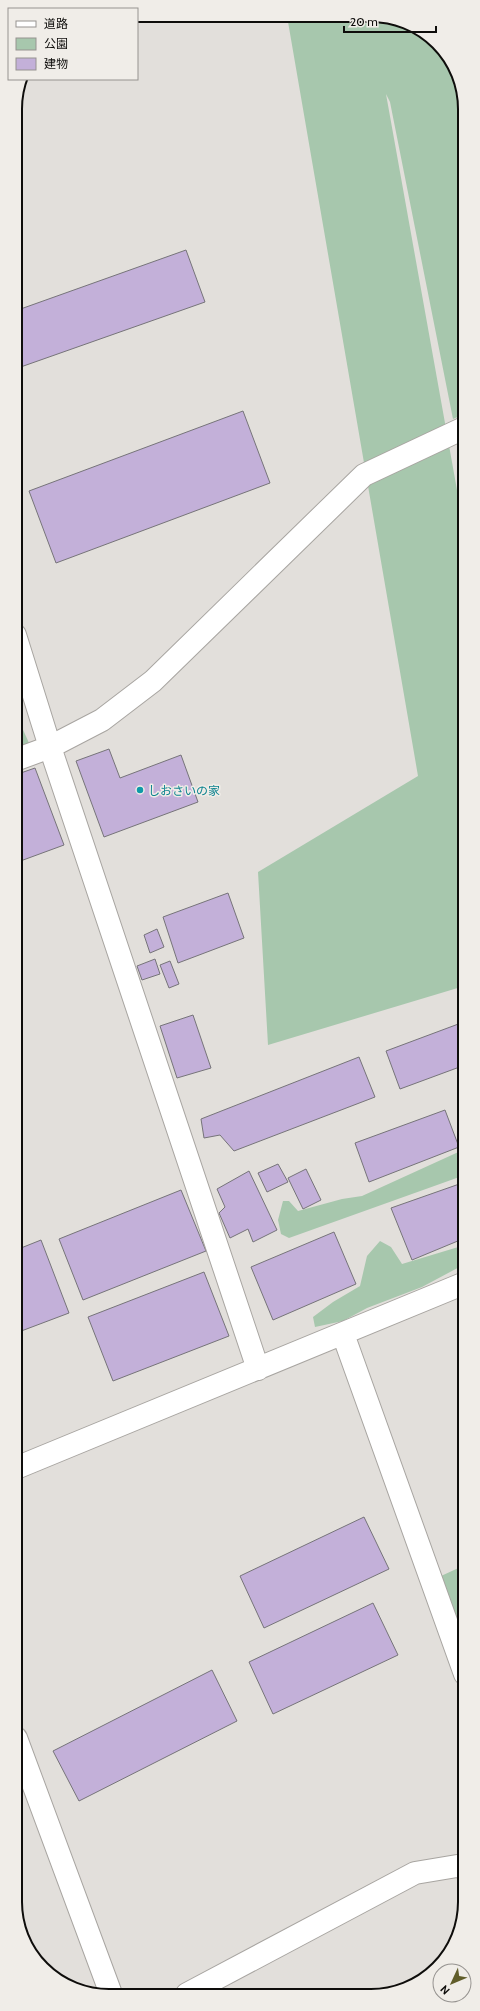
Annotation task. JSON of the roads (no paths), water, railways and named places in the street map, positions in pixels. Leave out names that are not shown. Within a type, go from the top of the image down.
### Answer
[{"type":"street","points":[[22,757],[50,747],[102,720],[153,681],[364,475],[458,431]]},
{"type":"street","points":[[22,657],[50,747],[258,1368]]},
{"type":"street","points":[[22,1466],[458,1286]]},
{"type":"street","points":[[342,1334],[458,1655]]},
{"type":"street","points":[[22,1754],[109,1989]]},
{"type":"street","points":[[195,1989],[415,1873],[458,1866]]},
{"type":"place","name":"しおさいの家","points":[[140,790]]}]
